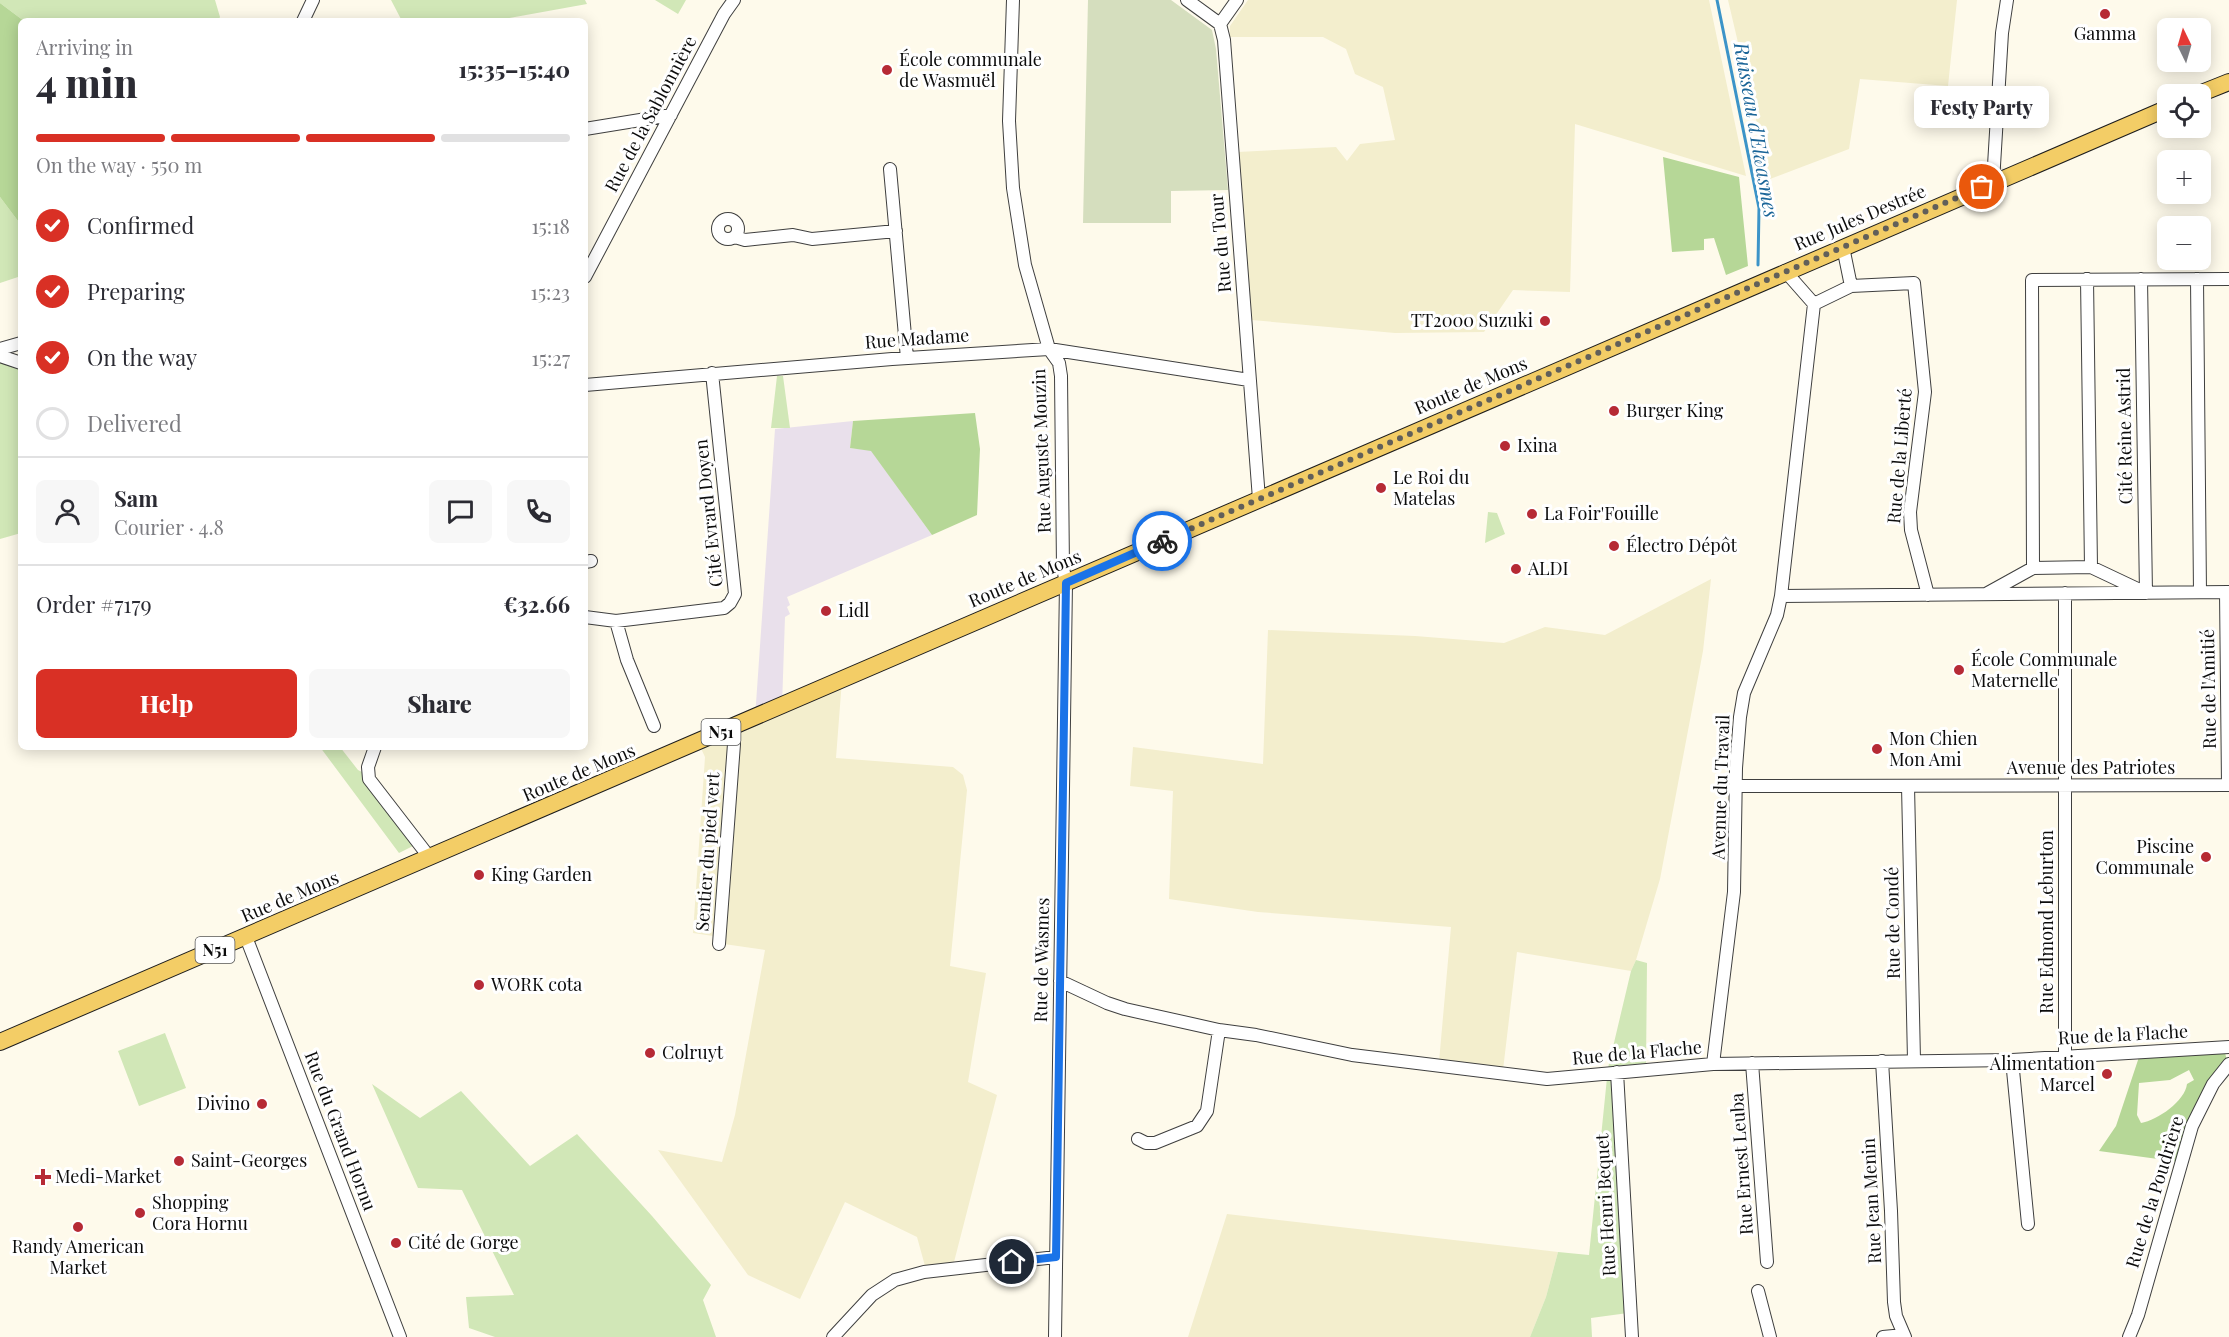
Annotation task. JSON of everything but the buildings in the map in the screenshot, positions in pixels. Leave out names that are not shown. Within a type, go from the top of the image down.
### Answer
[{"type":"main road","points":[[2211,89],[2229,82]]},
{"type":"main road","name":"Rue Jules Destrée","points":[[1634,336],[2157,113]]},
{"type":"main road","name":"Route de Mons","points":[[430,858],[1634,336]]},
{"type":"main road","name":"Rue de Mons","points":[[0,1042],[430,858]]},
{"type":"street","points":[[304,18],[313,0]]},
{"type":"street","name":"Rue de la Sablonnière","points":[[588,272],[724,14],[734,0]]},
{"type":"street","name":"Rue Auguste Mouzin","points":[[1013,0],[1009,122],[1012,177],[1025,264],[1049,349],[1059,363],[1061,376],[1063,568],[1066,583]]},
{"type":"street","points":[[1187,0],[1220,24],[1237,0]]},
{"type":"street","points":[[1993,183],[2002,33],[2007,0]]},
{"type":"street","name":"Rue du Tour","points":[[1220,24],[1224,40],[1259,499]]},
{"type":"street","points":[[588,129],[671,115]]},
{"type":"street","points":[[890,169],[907,358]]},
{"type":"street","points":[[735,237],[745,240],[793,235],[813,239],[896,231]]},
{"type":"street","points":[[1785,272],[1814,304],[1851,286],[1843,247]]},
{"type":"street","name":"Cité Reine Astrid","points":[[2087,279],[2091,567]]},
{"type":"street","name":"Cité Reine Astrid","points":[[2141,279],[2146,593]]},
{"type":"street","points":[[2198,279],[2200,592]]},
{"type":"street","points":[[2033,568],[2032,280],[2229,279]]},
{"type":"street","name":"Rue de la Liberté","points":[[1851,286],[1914,283],[1925,392],[1910,512],[1911,530],[1928,595]]},
{"type":"street","name":"Avenue du Travail","points":[[1713,1064],[1734,892],[1736,768],[1744,693],[1777,615],[1781,596],[1814,304]]},
{"type":"street","points":[[0,349],[18,344]]},
{"type":"street","name":"Rue Madame","points":[[588,384],[1049,349],[1249,380]]},
{"type":"street","points":[[0,356],[18,362]]},
{"type":"street","name":"Cité Evrard Doyen","points":[[588,617],[616,621],[724,608],[734,599],[712,373]]},
{"type":"street","points":[[1986,594],[2033,568],[2091,567],[2146,593]]},
{"type":"street","name":"Rue de Wasmes","points":[[1054,1337],[1066,583]]},
{"type":"street","points":[[1781,596],[2227,592]]},
{"type":"street","name":"Rue de l'Amitié","points":[[2227,592],[2228,785]]},
{"type":"street","name":"Rue Edmond Leburton","points":[[2064,593],[2065,1057]]},
{"type":"street","points":[[616,621],[627,660],[654,726]]},
{"type":"street","name":"Sentier du pied vert","points":[[719,944],[734,744],[730,729]]},
{"type":"street","points":[[374,750],[368,767],[369,779],[430,858]]},
{"type":"street","name":"Avenue des Patriotes","points":[[1737,786],[2228,785]]},
{"type":"street","name":"Rue de Condé","points":[[1908,786],[1914,1060]]},
{"type":"street","name":"Rue du Grand Hornu","points":[[246,937],[400,1337]]},
{"type":"street","name":"Rue de la Flache","points":[[1060,981],[1125,1009],[1219,1030],[1256,1035],[1352,1055],[1547,1079],[1713,1064],[2012,1060],[2229,1047]]},
{"type":"street","points":[[1138,1139],[1146,1143],[1155,1143],[1197,1126],[1207,1111],[1219,1030]]},
{"type":"street","points":[[2012,1060],[2028,1224]]},
{"type":"street","name":"Rue Jean Menin","points":[[1882,1061],[1894,1302],[1896,1316],[1904,1336]]},
{"type":"street","name":"Rue Ernest Leuba","points":[[1752,1063],[1767,1262]]},
{"type":"street","name":"Rue de la Poudrière","points":[[2129,1337],[2138,1315],[2192,1126],[2213,1084],[2229,1064]]},
{"type":"street","name":"Rue Henri Bequet","points":[[1617,1072],[1632,1337]]},
{"type":"street","points":[[833,1337],[872,1294],[895,1280],[924,1272],[1056,1257]]},
{"type":"street","points":[[1758,1291],[1770,1337]]},
{"type":"street","points":[[1883,1337],[1904,1336]]},
{"type":"shaded area","points":[[1248,0],[1709,0],[1746,176],[1575,124],[1570,292],[1513,290],[1484,332],[1395,333],[1252,320],[1238,152],[1336,147],[1347,161],[1360,144],[1395,140],[1383,87],[1355,74],[1346,49],[1323,37],[1230,37],[1230,26]]},
{"type":"shaded area","points":[[1728,0],[1957,0],[1948,86],[1860,79],[1849,149],[1770,179]]},
{"type":"shaded area","points":[[853,421],[850,448],[871,450],[932,535],[787,597],[790,614],[785,617],[782,706],[755,718],[775,429]]},
{"type":"shaded area","points":[[1711,579],[1703,651],[1660,879],[1636,960],[1631,971],[1517,952],[1503,1070],[1439,1062],[1451,927],[1258,912],[1169,899],[1173,791],[1130,786],[1133,747],[1263,764],[1268,630],[1415,636],[1504,643],[1545,627],[1605,635]]},
{"type":"shaded area","points":[[842,680],[836,758],[953,767],[963,775],[967,790],[950,966],[986,973],[968,1082],[997,1095],[954,1262],[925,1266],[917,1237],[845,1202],[800,1299],[748,1275],[658,1150],[722,1162],[735,1115],[765,950],[724,944],[720,937],[693,933],[705,757],[698,742]]},
{"type":"shaded area","points":[[1227,1214],[1558,1252],[1546,1297],[1530,1337],[1188,1337]]},
{"type":"green space","points":[[0,0],[215,0],[220,17],[20,18],[0,3]]},
{"type":"green space","points":[[391,0],[585,0],[587,4],[510,18],[400,18]]},
{"type":"green space","points":[[655,0],[686,0],[678,14]]},
{"type":"green space","points":[[1088,0],[1171,0],[1212,30],[1216,49],[1228,190],[1171,191],[1171,223],[1083,223]]},
{"type":"green space","points":[[0,3],[20,18],[18,18],[18,221],[0,197]]},
{"type":"green space","points":[[1663,157],[1739,177],[1748,266],[1726,275],[1714,238],[1704,239],[1704,250],[1672,252]]},
{"type":"green space","points":[[0,197],[18,221],[18,277],[0,283]]},
{"type":"green space","points":[[0,362],[18,368],[18,534],[0,539]]},
{"type":"green space","points":[[777,376],[783,376],[790,428],[771,428]]},
{"type":"green space","points":[[975,413],[980,449],[977,515],[932,535],[871,451],[850,448],[853,421]]},
{"type":"green space","points":[[1488,512],[1497,513],[1505,534],[1485,543]]},
{"type":"green space","points":[[322,750],[342,750],[358,770],[368,775],[419,843],[399,853]]},
{"type":"green space","points":[[1636,960],[1647,963],[1646,1067],[1614,1070],[1628,1313],[1591,1318],[1592,1337],[1530,1337],[1546,1297],[1558,1252],[1589,1255],[1608,1068],[1631,971]]},
{"type":"green space","points":[[165,1033],[186,1088],[139,1106],[118,1051]]},
{"type":"green space","points":[[2225,1052],[2227,1062],[2180,1162],[2099,1151],[2116,1126],[2139,1057]],"holes":[[[2189,1070],[2194,1080],[2187,1084],[2181,1097],[2170,1109],[2141,1123],[2137,1115],[2139,1083],[2170,1080]]]},
{"type":"green space","points":[[372,1084],[420,1118],[461,1091],[530,1166],[577,1134],[711,1285],[703,1300],[716,1337],[495,1337],[469,1328],[466,1297],[514,1295],[462,1190],[418,1188]]},
{"type":"waterway","name":"Ruisseau d'Elwasmes","points":[[1717,0],[1759,208],[1758,265]]},
{"type":"way so far","points":[[1162,541],[1982,187]]},
{"type":"place","name":"Gamma","points":[[2105,14]]},
{"type":"place","name":"École communale de Wasmuël","points":[[887,70]]},
{"type":"place","name":"Festy Party","points":[[1982,187]]},
{"type":"place","name":"TT2000 Suzuki","points":[[1545,321]]},
{"type":"place","name":"Burger King","points":[[1614,411]]},
{"type":"place","name":"Ixina","points":[[1505,446]]},
{"type":"place","name":"Le Roi du Matelas","points":[[1381,488]]},
{"type":"place","name":"La Foir'Fouille","points":[[1532,514]]},
{"type":"place","name":"Électro Dépôt","points":[[1614,546]]},
{"type":"place","name":"ALDI","points":[[1516,569]]},
{"type":"place","name":"Lidl","points":[[826,611]]},
{"type":"place","name":"École Communale Maternelle","points":[[1959,670]]},
{"type":"place","name":"Mon Chien Mon Ami","points":[[1877,749]]},
{"type":"place","name":"Piscine Communale","points":[[2206,857]]},
{"type":"place","name":"King Garden","points":[[479,875]]},
{"type":"place","name":"WORK cota","points":[[479,985]]},
{"type":"place","name":"Colruyt","points":[[650,1053]]},
{"type":"place","name":"Alimentation Marcel","points":[[2107,1074]]},
{"type":"place","name":"Divino","points":[[262,1104]]},
{"type":"place","name":"Saint-Georges","points":[[179,1161]]},
{"type":"place","name":"Medi-Market","points":[[43,1177]]},
{"type":"place","name":"Shopping Cora Hornu","points":[[140,1213]]},
{"type":"place","name":"Randy American Market","points":[[78,1227]]},
{"type":"place","name":"Cité de Gorge","points":[[396,1243]]},
{"type":"route","points":[[1012,1262],[1056,1257],[1066,583],[1162,541]]}]
